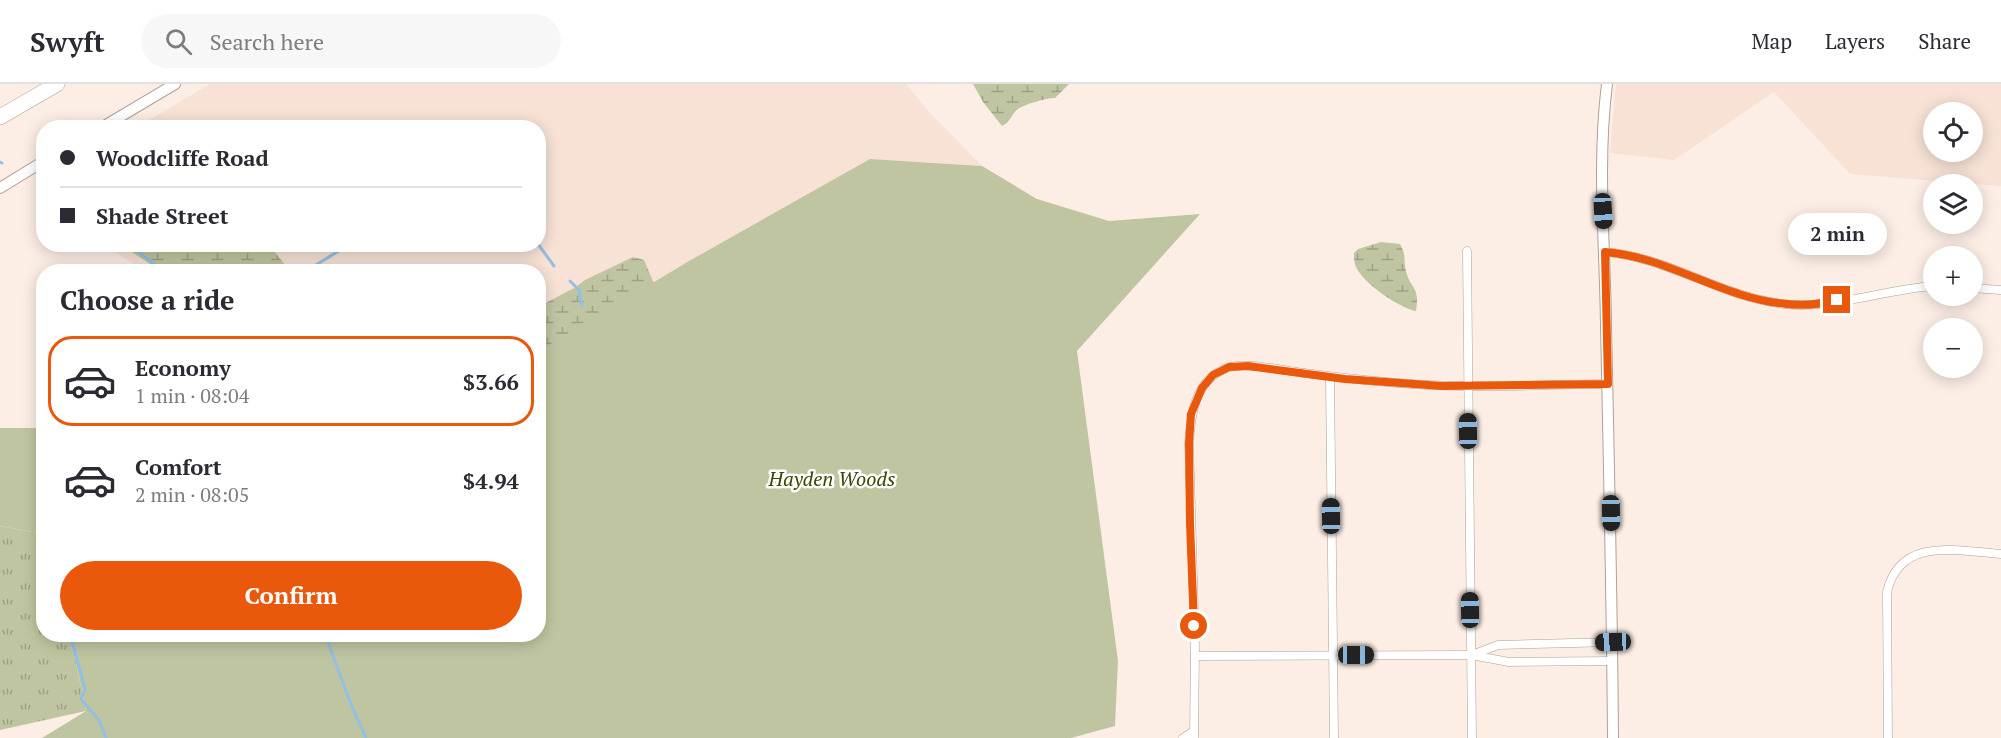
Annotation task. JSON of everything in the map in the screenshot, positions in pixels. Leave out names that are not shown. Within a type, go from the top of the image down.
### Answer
[{"type":"highway","points":[[0,117],[57,84]]},
{"type":"main road","points":[[114,120],[175,84]]},
{"type":"main road","points":[[1607,84],[1601,166],[1608,384],[1613,738]]},
{"type":"main road","points":[[0,188],[36,166]]},
{"type":"street","points":[[1467,251],[1472,738]]},
{"type":"street","points":[[1605,252],[1652,260],[1741,294],[1785,304],[1820,304],[1923,288]]},
{"type":"street","points":[[1983,289],[2001,290]]},
{"type":"street","points":[[1184,738],[1194,734],[1195,656],[1189,443],[1191,414],[1202,388],[1213,375],[1229,367],[1248,366],[1377,382],[1468,386],[1608,384]]},
{"type":"street","points":[[1330,376],[1334,738]]},
{"type":"street","points":[[1888,738],[1887,592],[1890,579],[1904,561],[1921,552],[2001,554]]},
{"type":"street","points":[[1471,655],[1498,645],[1613,642]]},
{"type":"street","points":[[1195,656],[1471,655],[1509,662],[1613,661]]},
{"type":"shaded area","points":[[210,84],[906,84],[930,113],[982,166],[870,159],[703,253],[546,347],[546,264],[134,264],[116,252],[546,252],[546,120],[149,120]]},
{"type":"shaded area","points":[[1616,84],[2001,84],[2001,186],[1983,185],[1983,174],[1923,174],[1923,180],[1850,174],[1774,92],[1674,160],[1610,153]]},
{"type":"green space","points":[[973,84],[1069,84],[1055,98],[1018,109],[1002,126],[983,102]]},
{"type":"green space","name":"Hayden Woods","points":[[870,159],[982,166],[1037,199],[1109,221],[1200,214],[1077,351],[1118,661],[1115,726],[1071,738],[42,738],[86,711],[71,642],[546,642],[546,347],[689,261]]},
{"type":"green space","points":[[1381,242],[1400,244],[1408,277],[1416,292],[1416,311],[1382,294],[1366,280],[1356,267],[1354,253],[1358,249]]},
{"type":"green space","points":[[132,252],[275,252],[284,264],[150,264]]},
{"type":"green space","points":[[633,257],[644,260],[670,321],[546,365],[546,303],[585,280]]},
{"type":"green space","points":[[0,428],[36,428],[36,533],[0,526]]},
{"type":"green space","points":[[0,526],[36,533],[36,642],[71,642],[86,711],[0,730]]},
{"type":"waterway","points":[[138,252],[154,264]]},
{"type":"waterway","points":[[318,264],[337,252]]},
{"type":"waterway","points":[[544,252],[554,266]]},
{"type":"waterway","points":[[570,281],[579,290],[582,306]]},
{"type":"waterway","points":[[72,642],[85,689],[81,699],[99,720],[106,738]]},
{"type":"waterway","points":[[328,642],[366,738]]},
{"type":"route","points":[[1194,626],[1190,523],[1191,414],[1202,388],[1213,375],[1229,367],[1248,366],[1345,379],[1442,386],[1608,384],[1605,252],[1652,260],[1741,294],[1772,302],[1796,305],[1820,304],[1837,300]]}]
